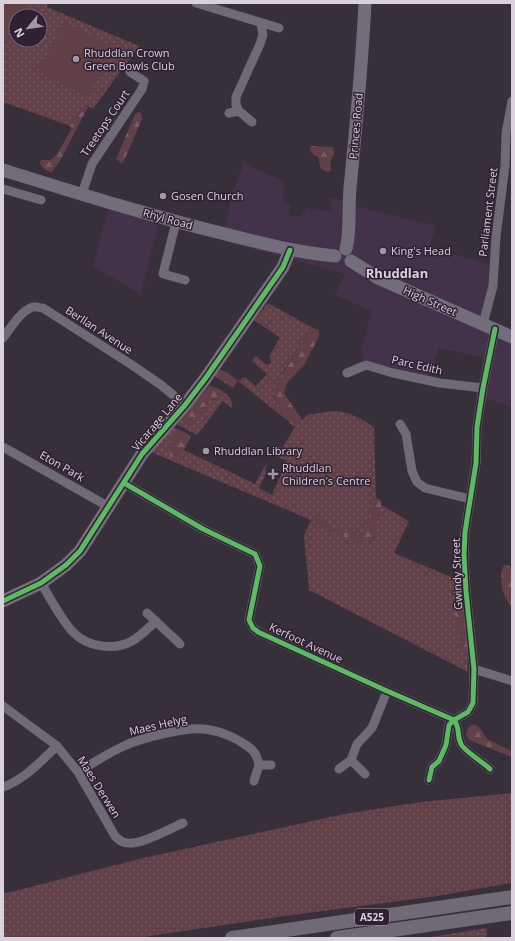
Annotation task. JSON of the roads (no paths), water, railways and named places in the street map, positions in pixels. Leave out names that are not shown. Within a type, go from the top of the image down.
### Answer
[{"type":"main road","name":"A525","points":[[232,938],[512,897]]},
{"type":"main road","name":"A525","points":[[337,938],[512,913]]},
{"type":"street","points":[[196,3],[216,6],[261,24],[279,28]]},
{"type":"street","name":"Princes Road","points":[[344,255],[349,235],[350,191],[365,3]]},
{"type":"street","points":[[252,122],[234,112],[236,97],[263,35],[261,24]]},
{"type":"street","name":"Treetops Court","points":[[82,194],[92,164],[142,89],[144,81],[130,72]]},
{"type":"street","name":"Parliament Street","points":[[489,327],[496,237],[509,146],[506,133],[512,101]]},
{"type":"street","name":"Rhyl Road","points":[[3,170],[176,222],[290,250],[344,255]]},
{"type":"street","points":[[3,189],[41,200]]},
{"type":"street","points":[[176,222],[163,274],[185,280]]},
{"type":"street","name":"Vicarage Lane","points":[[3,601],[41,583],[66,565],[80,551],[142,454],[185,405],[205,379],[283,267],[290,250]]},
{"type":"street","name":"High Street","points":[[344,255],[378,278],[512,337]]},
{"type":"street","name":"Berllan Avenue","points":[[3,338],[19,317],[27,310],[34,307],[43,308],[132,365],[161,385],[185,405]]},
{"type":"street","name":"Gwindy Street","points":[[454,720],[468,712],[473,703],[474,669],[464,555],[465,532],[476,463],[477,427],[483,388],[489,327]]},
{"type":"street","name":"Parc Edith","points":[[347,373],[366,365],[440,384],[483,388]]},
{"type":"street","points":[[400,424],[406,434],[412,472],[417,482],[425,488],[470,499]]},
{"type":"street","name":"Eton Park","points":[[3,447],[109,507]]},
{"type":"street","name":"Kerfoot Avenue","points":[[124,483],[203,529],[255,554],[260,566],[249,620],[253,628],[258,632],[454,720]]},
{"type":"street","points":[[41,583],[63,620],[73,633],[85,641],[101,646],[117,646],[132,642],[142,635],[156,621]]},
{"type":"street","points":[[147,613],[180,644]]},
{"type":"street","points":[[474,669],[512,681]]},
{"type":"street","points":[[339,769],[351,760],[357,744],[372,728],[387,691]]},
{"type":"street","name":"Maes Derwen","points":[[3,706],[57,746],[78,772],[115,836],[122,842],[131,844],[144,840],[183,823]]},
{"type":"street","points":[[429,780],[432,767],[439,761],[446,745],[449,725],[454,720],[459,726],[458,736],[463,749],[490,769]]},
{"type":"street","name":"Maes Helyg","points":[[78,772],[124,746],[141,740],[194,729],[204,729],[231,737],[251,748],[255,752],[259,764]]},
{"type":"street","points":[[3,787],[25,775],[57,746]]},
{"type":"street","points":[[351,760],[365,774]]},
{"type":"street","points":[[254,781],[259,764],[270,765]]},
{"type":"place","name":"Rhuddlan Crown Green Bowls Club","points":[[76,59]]},
{"type":"place","name":"Gosen Church","points":[[163,196]]},
{"type":"place","name":"King's Head","points":[[383,251]]},
{"type":"place","name":"Rhuddlan Library","points":[[206,451]]},
{"type":"place","name":"Rhuddlan Children's Centre","points":[[273,474]]},
{"type":"district","name":"Rhuddlan","points":[[397,273]]}]
